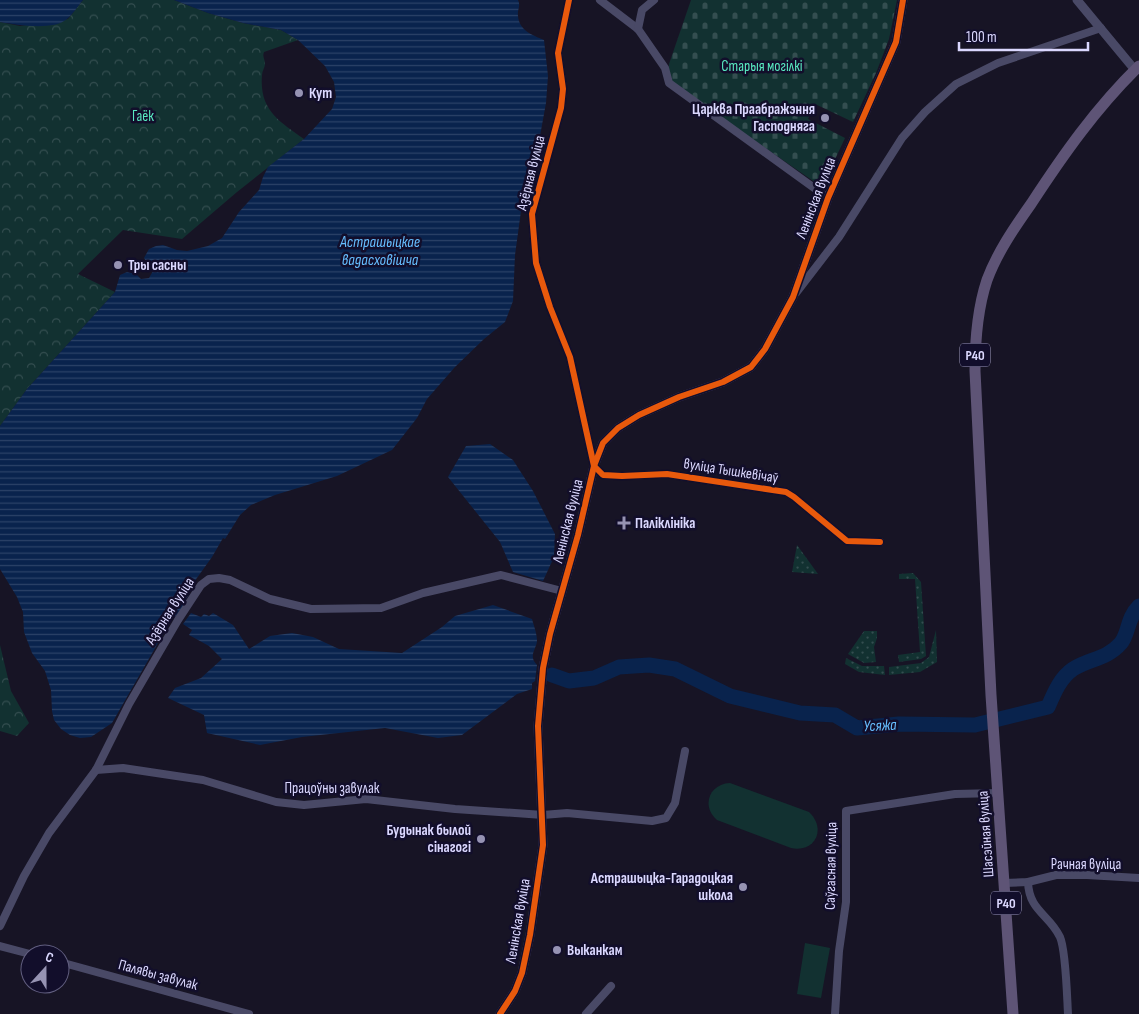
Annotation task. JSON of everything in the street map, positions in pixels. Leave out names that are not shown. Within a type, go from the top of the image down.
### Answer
[{"type":"main road","name":"Шасэйная вуліца","points":[[1013,1014],[991,695],[975,371],[977,317],[987,280],[997,257],[1013,230],[1079,133],[1137,68]]},
{"type":"street","name":"Азёрная вуліца","points":[[569,0],[558,53],[563,89],[561,108],[532,214],[536,264],[550,308],[570,357],[594,466]]},
{"type":"street","points":[[600,0],[638,29],[665,68],[669,83],[828,198]]},
{"type":"street","points":[[638,29],[642,10],[654,0]]},
{"type":"street","name":"Ленінская вуліца","points":[[500,1014],[515,991],[522,973],[530,935],[543,845],[538,726],[543,668],[550,634],[594,466],[603,443],[618,428],[639,415],[679,397],[723,382],[751,367],[765,349],[793,297],[828,198],[896,42],[903,0]]},
{"type":"street","points":[[1077,0],[1137,68]]},
{"type":"street","points":[[793,297],[839,237],[902,138],[931,106],[956,84],[998,63],[1101,28]]},
{"type":"street","name":"вуліца Тышкевічаў","points":[[594,466],[603,475],[667,474],[786,492],[847,541],[880,542]]},
{"type":"street","name":"Азёрная вуліца","points":[[0,926],[24,876],[49,833],[96,770],[129,704],[178,620],[200,585],[209,579],[230,580],[270,599],[312,609],[381,608],[423,593],[501,575],[562,591]]},
{"type":"street","name":"Працоўны завулак","points":[[96,770],[123,768],[203,780],[276,802],[304,805],[366,799],[455,809],[543,815],[567,813],[652,821],[666,818],[675,803],[685,751]]},
{"type":"street","name":"Саўгасная вуліца","points":[[835,1014],[839,951],[846,902],[846,811],[955,794],[998,793]]},
{"type":"street","name":"Рачная вуліца","points":[[1004,884],[1028,882],[1056,875],[1139,878]]},
{"type":"street","points":[[1028,882],[1028,893],[1034,905],[1052,923],[1061,939],[1068,1014]]},
{"type":"street","points":[[0,946],[20,951]]},
{"type":"street","name":"Палявы завулак","points":[[70,965],[249,1014]]},
{"type":"street","points":[[586,1014],[611,986]]},
{"type":"green space","name":"Гаёк","points":[[83,0],[174,0],[208,13],[243,23],[281,30],[298,40],[264,52],[265,64],[262,74],[262,87],[267,106],[272,113],[304,139],[182,239],[123,230],[78,274],[115,292],[27,389],[0,426],[0,22],[20,26],[68,19]]},
{"type":"green space","name":"Старыя могілкі","points":[[691,0],[897,0],[889,39],[876,73],[853,122],[815,104],[808,119],[845,138],[822,187],[671,83],[668,74],[669,64]]},
{"type":"green space","points":[[797,545],[818,574],[792,572]]},
{"type":"green space","points":[[913,573],[921,582],[926,656],[921,659],[899,662],[898,655],[920,652],[915,579],[899,579],[899,574]]},
{"type":"green space","points":[[936,630],[937,662],[920,672],[889,675],[889,667],[921,663],[929,657]]},
{"type":"green space","points":[[864,631],[877,631],[874,647],[876,662],[864,663],[848,654]]},
{"type":"green space","points":[[0,645],[11,691],[29,723],[17,736],[0,731]]},
{"type":"green space","points":[[846,658],[862,666],[884,666],[885,675],[859,672],[845,664]]},
{"type":"green space","points":[[730,783],[809,812],[817,826],[816,838],[806,847],[799,849],[791,848],[717,820],[709,808],[712,791],[723,784]]},
{"type":"green space","points":[[805,943],[830,948],[821,998],[797,994]]},
{"type":"water","points":[[0,0],[83,0],[69,17],[61,23],[35,26],[0,22]]},
{"type":"water","name":"Астрашыцкае вадасховішча","points":[[174,0],[518,0],[518,16],[521,25],[531,34],[544,40],[548,76],[546,103],[536,158],[526,185],[521,211],[515,255],[513,301],[505,322],[455,367],[427,399],[417,418],[392,450],[337,476],[275,495],[251,505],[240,515],[189,589],[190,593],[185,603],[175,617],[173,617],[112,723],[91,737],[80,738],[70,735],[61,729],[54,720],[51,690],[45,671],[32,653],[24,632],[23,612],[17,597],[0,569],[0,426],[27,389],[115,292],[120,275],[127,272],[136,274],[141,279],[149,278],[153,271],[144,258],[149,249],[156,246],[163,245],[187,251],[208,246],[222,238],[239,212],[259,190],[268,167],[304,139],[332,109],[336,97],[334,82],[325,66],[298,40],[281,30],[243,23],[208,13]]},
{"type":"water","points":[[490,444],[513,460],[533,491],[555,534],[554,557],[543,581],[513,572],[500,542],[448,477],[466,446]]},
{"type":"water","points":[[493,605],[532,619],[537,641],[533,656],[534,662],[537,665],[535,681],[532,683],[532,689],[517,694],[462,735],[438,738],[385,728],[302,737],[260,745],[207,733],[204,715],[168,698],[175,688],[201,678],[222,659],[209,646],[189,635],[192,630],[183,624],[191,613],[201,617],[204,614],[209,616],[213,613],[233,625],[249,649],[270,636],[292,633],[313,637],[339,649],[402,653],[442,627],[455,616]]},
{"type":"waterway","name":"Усяжа","points":[[552,675],[569,681],[594,678],[619,667],[649,665],[675,669],[730,696],[800,713],[835,715],[857,728],[899,724],[975,725],[1048,707],[1058,686],[1068,673],[1079,665],[1110,653],[1121,643],[1126,635],[1132,615],[1139,606]]},
{"type":"cycle path","points":[[569,0],[558,53],[563,89],[561,108],[532,214],[536,263],[550,307],[570,357],[594,466],[603,475],[667,474],[786,492],[847,541],[880,542]]},
{"type":"cycle path","points":[[500,1014],[515,991],[522,973],[530,935],[543,845],[538,726],[543,668],[550,634],[578,535],[594,466],[603,443],[618,428],[639,415],[679,397],[723,382],[751,367],[765,349],[793,297],[828,198],[896,42],[903,0]]},
{"type":"place","name":"Кут","points":[[299,93]]},
{"type":"place","name":"Царква Праабражэння Гасподняга","points":[[825,118]]},
{"type":"place","name":"Тры сасны","points":[[118,265]]},
{"type":"place","name":"Паліклініка","points":[[624,523]]},
{"type":"place","name":"Будынак былой сінагогі","points":[[481,839]]},
{"type":"place","name":"Астрашыцка-Гарадоцкая школа","points":[[743,887]]},
{"type":"place","name":"Выканкам","points":[[557,950]]}]
